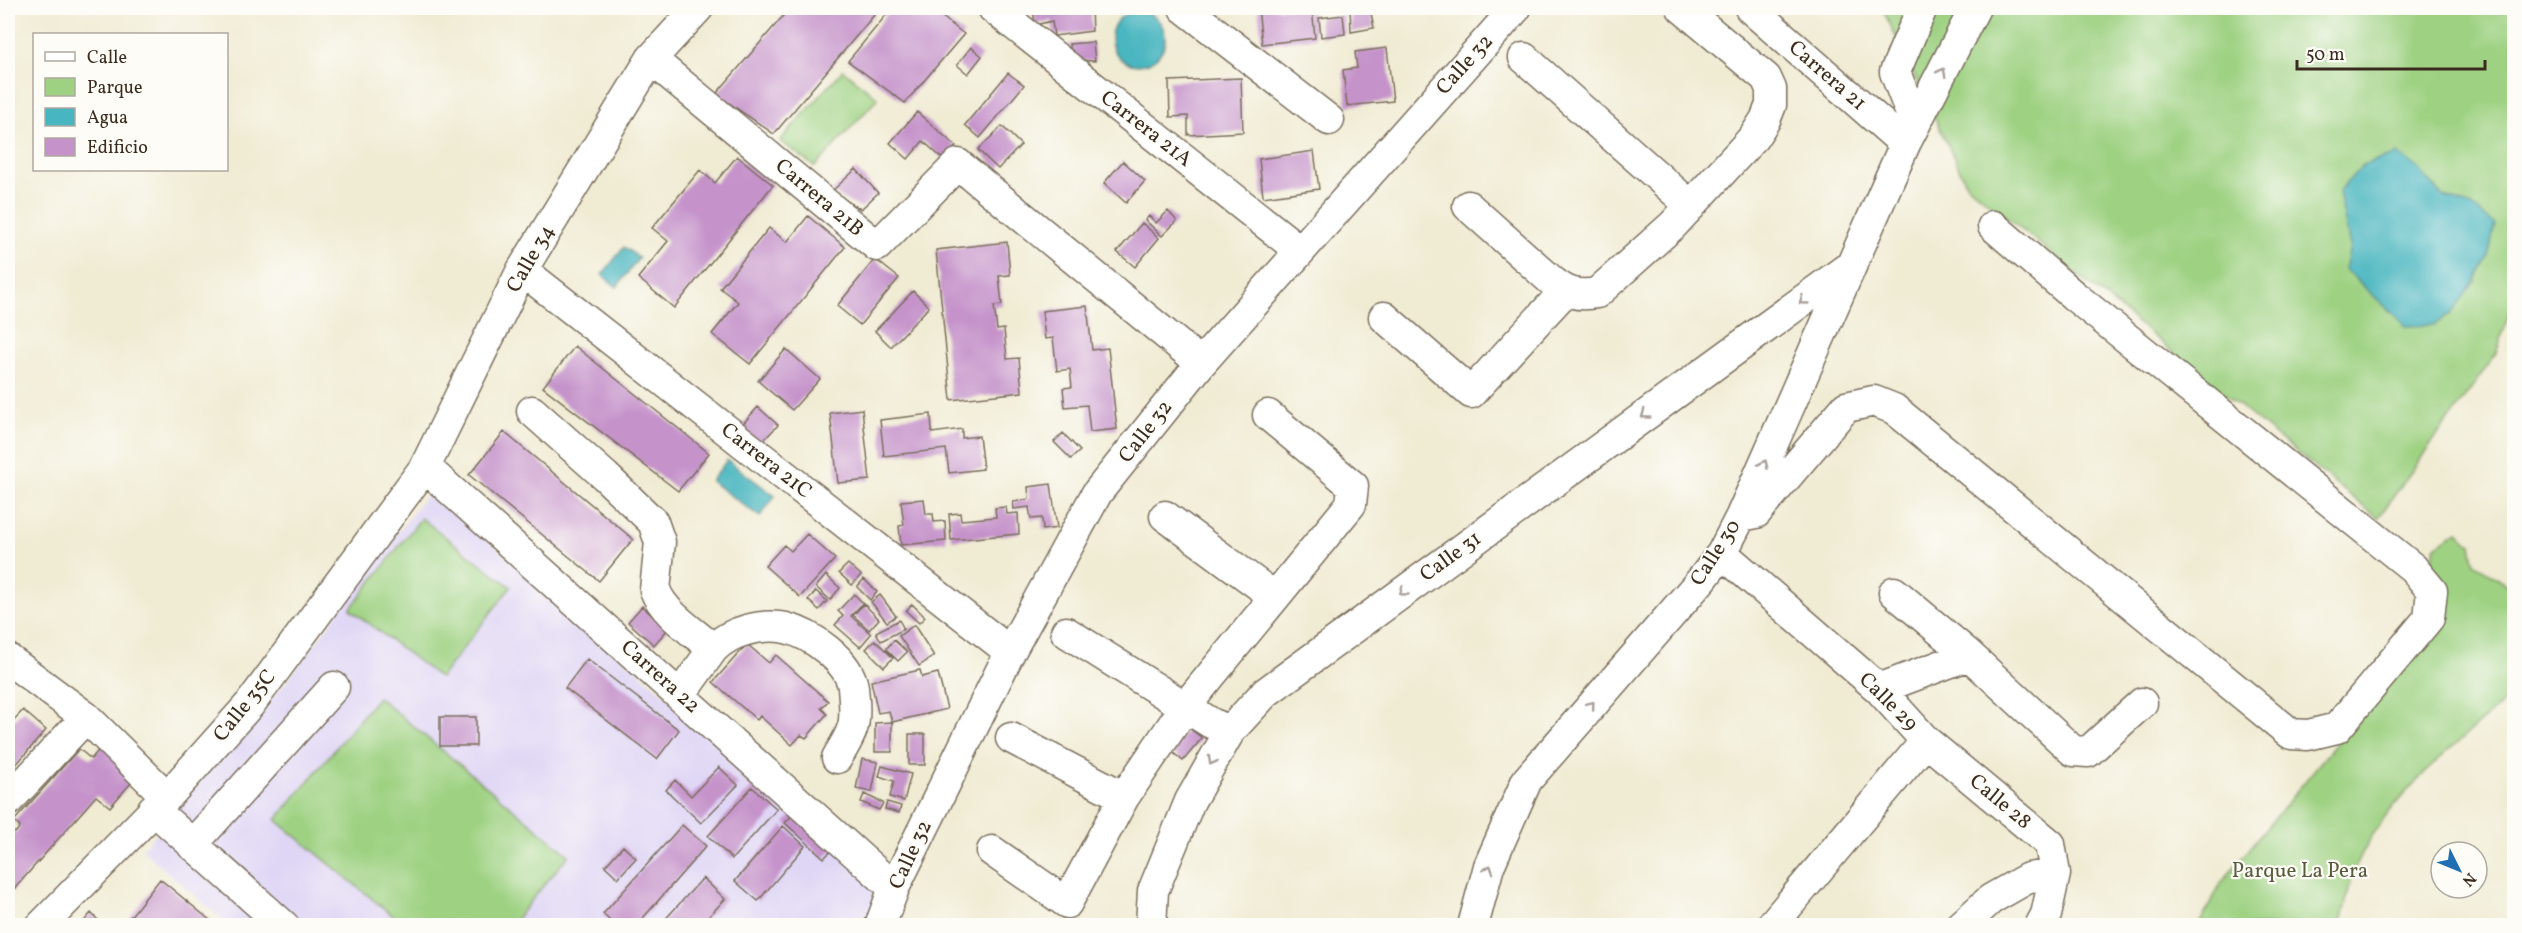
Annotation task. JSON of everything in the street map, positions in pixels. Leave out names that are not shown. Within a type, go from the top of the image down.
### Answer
[{"type":"street","points":[[651,59],[698,8]]},
{"type":"street","name":"Carrera 21A","points":[[993,8],[1299,250]]},
{"type":"street","points":[[1184,8],[1329,120]]},
{"type":"street","name":"Calle 32","points":[[880,926],[894,888],[1010,652],[1098,493],[1201,363],[1516,8]]},
{"type":"street","points":[[1468,206],[1565,291],[1580,296],[1597,293],[1691,206],[1754,137],[1771,105],[1771,89],[1766,78],[1682,8]]},
{"type":"street","name":"Carrera 21","points":[[1750,8],[1910,134]]},
{"type":"street","points":[[1910,134],[1895,72],[1922,8]]},
{"type":"street","name":"Calle 30","points":[[1473,926],[1489,866],[1527,780],[1703,578],[1722,553],[1741,516],[1910,134],[1975,8]]},
{"type":"street","points":[[1524,58],[1691,206]]},
{"type":"street","name":"Calle 34","points":[[425,467],[522,270],[651,59]]},
{"type":"street","name":"Carrera 21B","points":[[651,59],[877,246],[958,164],[1201,363]]},
{"type":"street","points":[[1741,516],[1756,513],[1846,407],[1874,401],[1894,409],[2291,734],[2308,735],[2337,728],[2430,618],[2432,591],[2413,568],[2073,295],[1993,226]]},
{"type":"street","name":"Calle 31","points":[[1151,926],[1153,891],[1190,801],[1230,731],[1265,693],[1850,266]]},
{"type":"street","name":"Carrera 21C","points":[[522,270],[1010,652]]},
{"type":"street","points":[[1383,317],[1471,393],[1565,291]]},
{"type":"street","points":[[532,411],[653,522],[660,542],[655,590],[657,596],[663,605],[713,649]]},
{"type":"street","points":[[992,851],[1067,903],[1124,797],[1185,706],[1351,504],[1353,486],[1268,415]]},
{"type":"street","name":"Carrera 22","points":[[425,467],[894,888]]},
{"type":"street","name":"Calle 35C","points":[[41,926],[160,803],[250,704],[425,467]]},
{"type":"street","points":[[1165,516],[1275,597]]},
{"type":"street","name":"Calle 29","points":[[1722,553],[1879,689],[1926,741],[1771,926]]},
{"type":"street","points":[[1894,592],[1969,655],[2073,751],[2088,752],[2142,704]]},
{"type":"street","points":[[680,695],[713,649],[731,635],[756,627],[786,628],[813,640],[841,661],[853,686],[853,728],[837,758]]},
{"type":"street","points":[[1066,632],[1211,723],[1230,731]]},
{"type":"street","points":[[1879,689],[1969,655]]},
{"type":"street","points":[[9,664],[86,717],[160,803],[192,845],[284,926]]},
{"type":"street","points":[[192,845],[334,687]]},
{"type":"street","points":[[8,801],[86,717]]},
{"type":"street","points":[[1011,738],[1124,797]]},
{"type":"street","name":"Calle 28","points":[[1926,741],[2050,844],[2055,874],[2046,915],[2040,926]]},
{"type":"street","points":[[1961,926],[1991,899],[2028,878],[2055,874]]},
{"type":"shaded area","points":[[430,490],[886,888],[867,925],[230,926],[142,850],[288,680]]},
{"type":"green space","points":[[1882,8],[2514,8],[2514,299],[2496,354],[2378,518],[1967,185]]},
{"type":"green space","points":[[843,70],[878,98],[815,167],[780,141]]},
{"type":"green space","points":[[421,518],[511,587],[440,678],[350,609]]},
{"type":"green space","name":"Parque La Pera","points":[[2458,531],[2471,544],[2474,562],[2514,590],[2514,693],[2426,771],[2387,815],[2370,839],[2357,864],[2340,925],[2198,926],[2222,882],[2450,605],[2430,568],[2436,546]]},
{"type":"green space","points":[[378,697],[569,855],[511,925],[404,925],[276,820]]},
{"type":"water","points":[[1133,11],[1143,11],[1153,15],[1161,23],[1165,38],[1161,53],[1153,61],[1143,65],[1133,65],[1123,61],[1115,53],[1111,43],[1111,33],[1115,23],[1123,15]]},
{"type":"water","points":[[2397,154],[2418,168],[2443,196],[2469,205],[2495,224],[2488,257],[2475,281],[2451,314],[2435,325],[2406,326],[2345,269],[2350,247],[2339,191],[2363,165]]},
{"type":"water","points":[[624,247],[639,258],[617,287],[602,275]]},
{"type":"water","points":[[727,460],[775,496],[760,517],[711,481]]},
{"type":"building","points":[[790,8],[880,8],[774,134],[716,94]]},
{"type":"building","points":[[892,8],[931,8],[964,34],[905,103],[848,61]]},
{"type":"building","points":[[1033,8],[1091,8],[1092,31],[1054,36],[1052,21],[1035,25]]},
{"type":"building","points":[[1258,8],[1312,8],[1315,38],[1262,44]]},
{"type":"building","points":[[1350,8],[1370,8],[1374,28],[1351,32]]},
{"type":"building","points":[[1377,8],[1404,8],[1404,9],[1378,12]]},
{"type":"building","points":[[1343,15],[1345,34],[1321,37],[1319,18]]},
{"type":"building","points":[[1093,42],[1095,61],[1074,60],[1069,44]]},
{"type":"building","points":[[971,47],[982,56],[968,74],[957,65]]},
{"type":"building","points":[[1387,48],[1393,101],[1347,106],[1343,70],[1357,68],[1355,52]]},
{"type":"building","points":[[1008,73],[1024,85],[980,138],[965,125]]},
{"type":"building","points":[[1241,78],[1243,132],[1188,135],[1188,116],[1170,117],[1169,81]]},
{"type":"building","points":[[917,112],[956,146],[944,160],[923,141],[908,159],[890,143]]},
{"type":"building","points":[[1002,126],[1021,145],[998,169],[978,150]]},
{"type":"building","points":[[1314,151],[1319,189],[1263,197],[1259,159]]},
{"type":"building","points":[[737,156],[773,185],[674,308],[638,278],[668,241],[652,228],[700,170],[715,183]]},
{"type":"building","points":[[1123,161],[1145,181],[1126,203],[1104,183]]},
{"type":"building","points":[[856,169],[878,193],[861,209],[831,192]]},
{"type":"building","points":[[1168,211],[1177,221],[1162,236],[1145,220],[1149,216],[1156,223]]},
{"type":"building","points":[[808,216],[845,247],[750,364],[712,334],[738,302],[720,288],[769,228],[787,242]]},
{"type":"building","points":[[1142,223],[1159,238],[1135,267],[1117,252]]},
{"type":"building","points":[[1007,242],[1010,275],[999,276],[1002,305],[994,306],[997,330],[1004,329],[1007,359],[1019,358],[1022,392],[951,400],[936,250]]},
{"type":"building","points":[[875,259],[899,278],[860,325],[837,306]]},
{"type":"building","points":[[913,291],[929,307],[891,347],[875,331]]},
{"type":"building","points":[[1087,306],[1092,350],[1108,348],[1117,429],[1090,432],[1087,405],[1065,407],[1063,388],[1072,387],[1070,369],[1057,371],[1053,338],[1045,339],[1042,311]]},
{"type":"building","points":[[575,346],[709,453],[678,491],[543,387]]},
{"type":"building","points":[[786,349],[820,379],[792,410],[758,381]]},
{"type":"building","points":[[758,407],[778,425],[759,445],[739,428]]},
{"type":"building","points":[[862,409],[870,480],[838,483],[830,413]]},
{"type":"building","points":[[931,414],[932,433],[962,429],[962,438],[979,436],[983,469],[949,473],[946,449],[884,456],[880,420]]},
{"type":"building","points":[[504,432],[633,539],[599,581],[469,475]]},
{"type":"building","points":[[1063,433],[1080,451],[1071,459],[1054,442]]},
{"type":"building","points":[[1051,484],[1057,528],[1043,530],[1042,518],[1031,519],[1029,507],[1014,509],[1013,502],[1029,499],[1028,487]]},
{"type":"building","points":[[924,499],[926,514],[933,514],[934,522],[945,521],[946,541],[901,545],[899,526],[904,525],[901,501]]},
{"type":"building","points":[[1006,507],[1007,514],[1018,513],[1019,534],[951,540],[949,514],[960,513],[961,520],[996,517],[995,508]]},
{"type":"building","points":[[807,534],[835,559],[800,597],[765,566],[784,545],[791,551]]},
{"type":"building","points":[[848,564],[861,575],[852,585],[839,573]]},
{"type":"building","points":[[826,575],[840,588],[830,600],[816,587]]},
{"type":"building","points":[[864,579],[877,592],[870,600],[857,587]]},
{"type":"building","points":[[816,591],[827,601],[819,610],[808,600]]},
{"type":"building","points":[[854,594],[863,603],[851,616],[871,634],[860,647],[835,625],[843,616],[838,611]]},
{"type":"building","points":[[880,595],[896,616],[887,622],[871,602]]},
{"type":"building","points":[[864,604],[879,619],[869,630],[853,615]]},
{"type":"building","points":[[912,604],[925,617],[919,623],[906,611]]},
{"type":"building","points":[[642,606],[667,630],[654,645],[628,622]]},
{"type":"building","points":[[899,620],[904,629],[881,641],[876,632]]},
{"type":"building","points":[[914,625],[934,656],[919,666],[899,636]]},
{"type":"building","points":[[875,640],[893,658],[884,667],[866,649]]},
{"type":"building","points":[[894,640],[907,652],[898,661],[886,649]]},
{"type":"building","points":[[747,644],[769,663],[776,655],[828,701],[821,708],[827,714],[806,738],[801,735],[792,745],[760,716],[757,720],[713,682]]},
{"type":"building","points":[[587,659],[679,730],[657,759],[565,688]]},
{"type":"building","points":[[920,670],[922,677],[938,673],[947,709],[892,722],[889,711],[878,713],[871,681]]},
{"type":"building","points":[[23,710],[46,730],[8,774],[8,727]]},
{"type":"building","points":[[440,717],[476,717],[476,746],[440,746]]},
{"type":"building","points":[[892,722],[892,752],[875,752],[875,723]]},
{"type":"building","points":[[1189,728],[1202,738],[1183,761],[1171,751]]},
{"type":"building","points":[[909,734],[925,734],[925,765],[909,765]]},
{"type":"building","points":[[103,745],[138,775],[110,807],[96,796],[8,896],[8,827],[15,833],[20,827],[14,821],[79,749],[91,759]]},
{"type":"building","points":[[862,759],[878,762],[872,792],[856,789]]},
{"type":"building","points":[[882,766],[911,774],[904,801],[890,797],[894,781],[879,776]]},
{"type":"building","points":[[719,767],[738,785],[701,823],[666,790],[675,780],[691,796]]},
{"type":"building","points":[[752,787],[777,809],[732,859],[708,836]]},
{"type":"building","points":[[864,794],[883,803],[879,810],[861,802]]},
{"type":"building","points":[[887,802],[901,806],[899,813],[885,809]]},
{"type":"building","points":[[796,811],[835,847],[824,858],[785,823]]},
{"type":"building","points":[[682,825],[706,846],[636,926],[615,926],[603,914]]},
{"type":"building","points":[[783,826],[805,846],[758,901],[735,881]]},
{"type":"building","points":[[623,846],[636,858],[618,878],[605,866]]},
{"type":"building","points":[[703,878],[725,899],[700,926],[659,926]]},
{"type":"building","points":[[160,879],[217,926],[123,926]]},
{"type":"building","points":[[91,913],[104,926],[80,926]]}]
